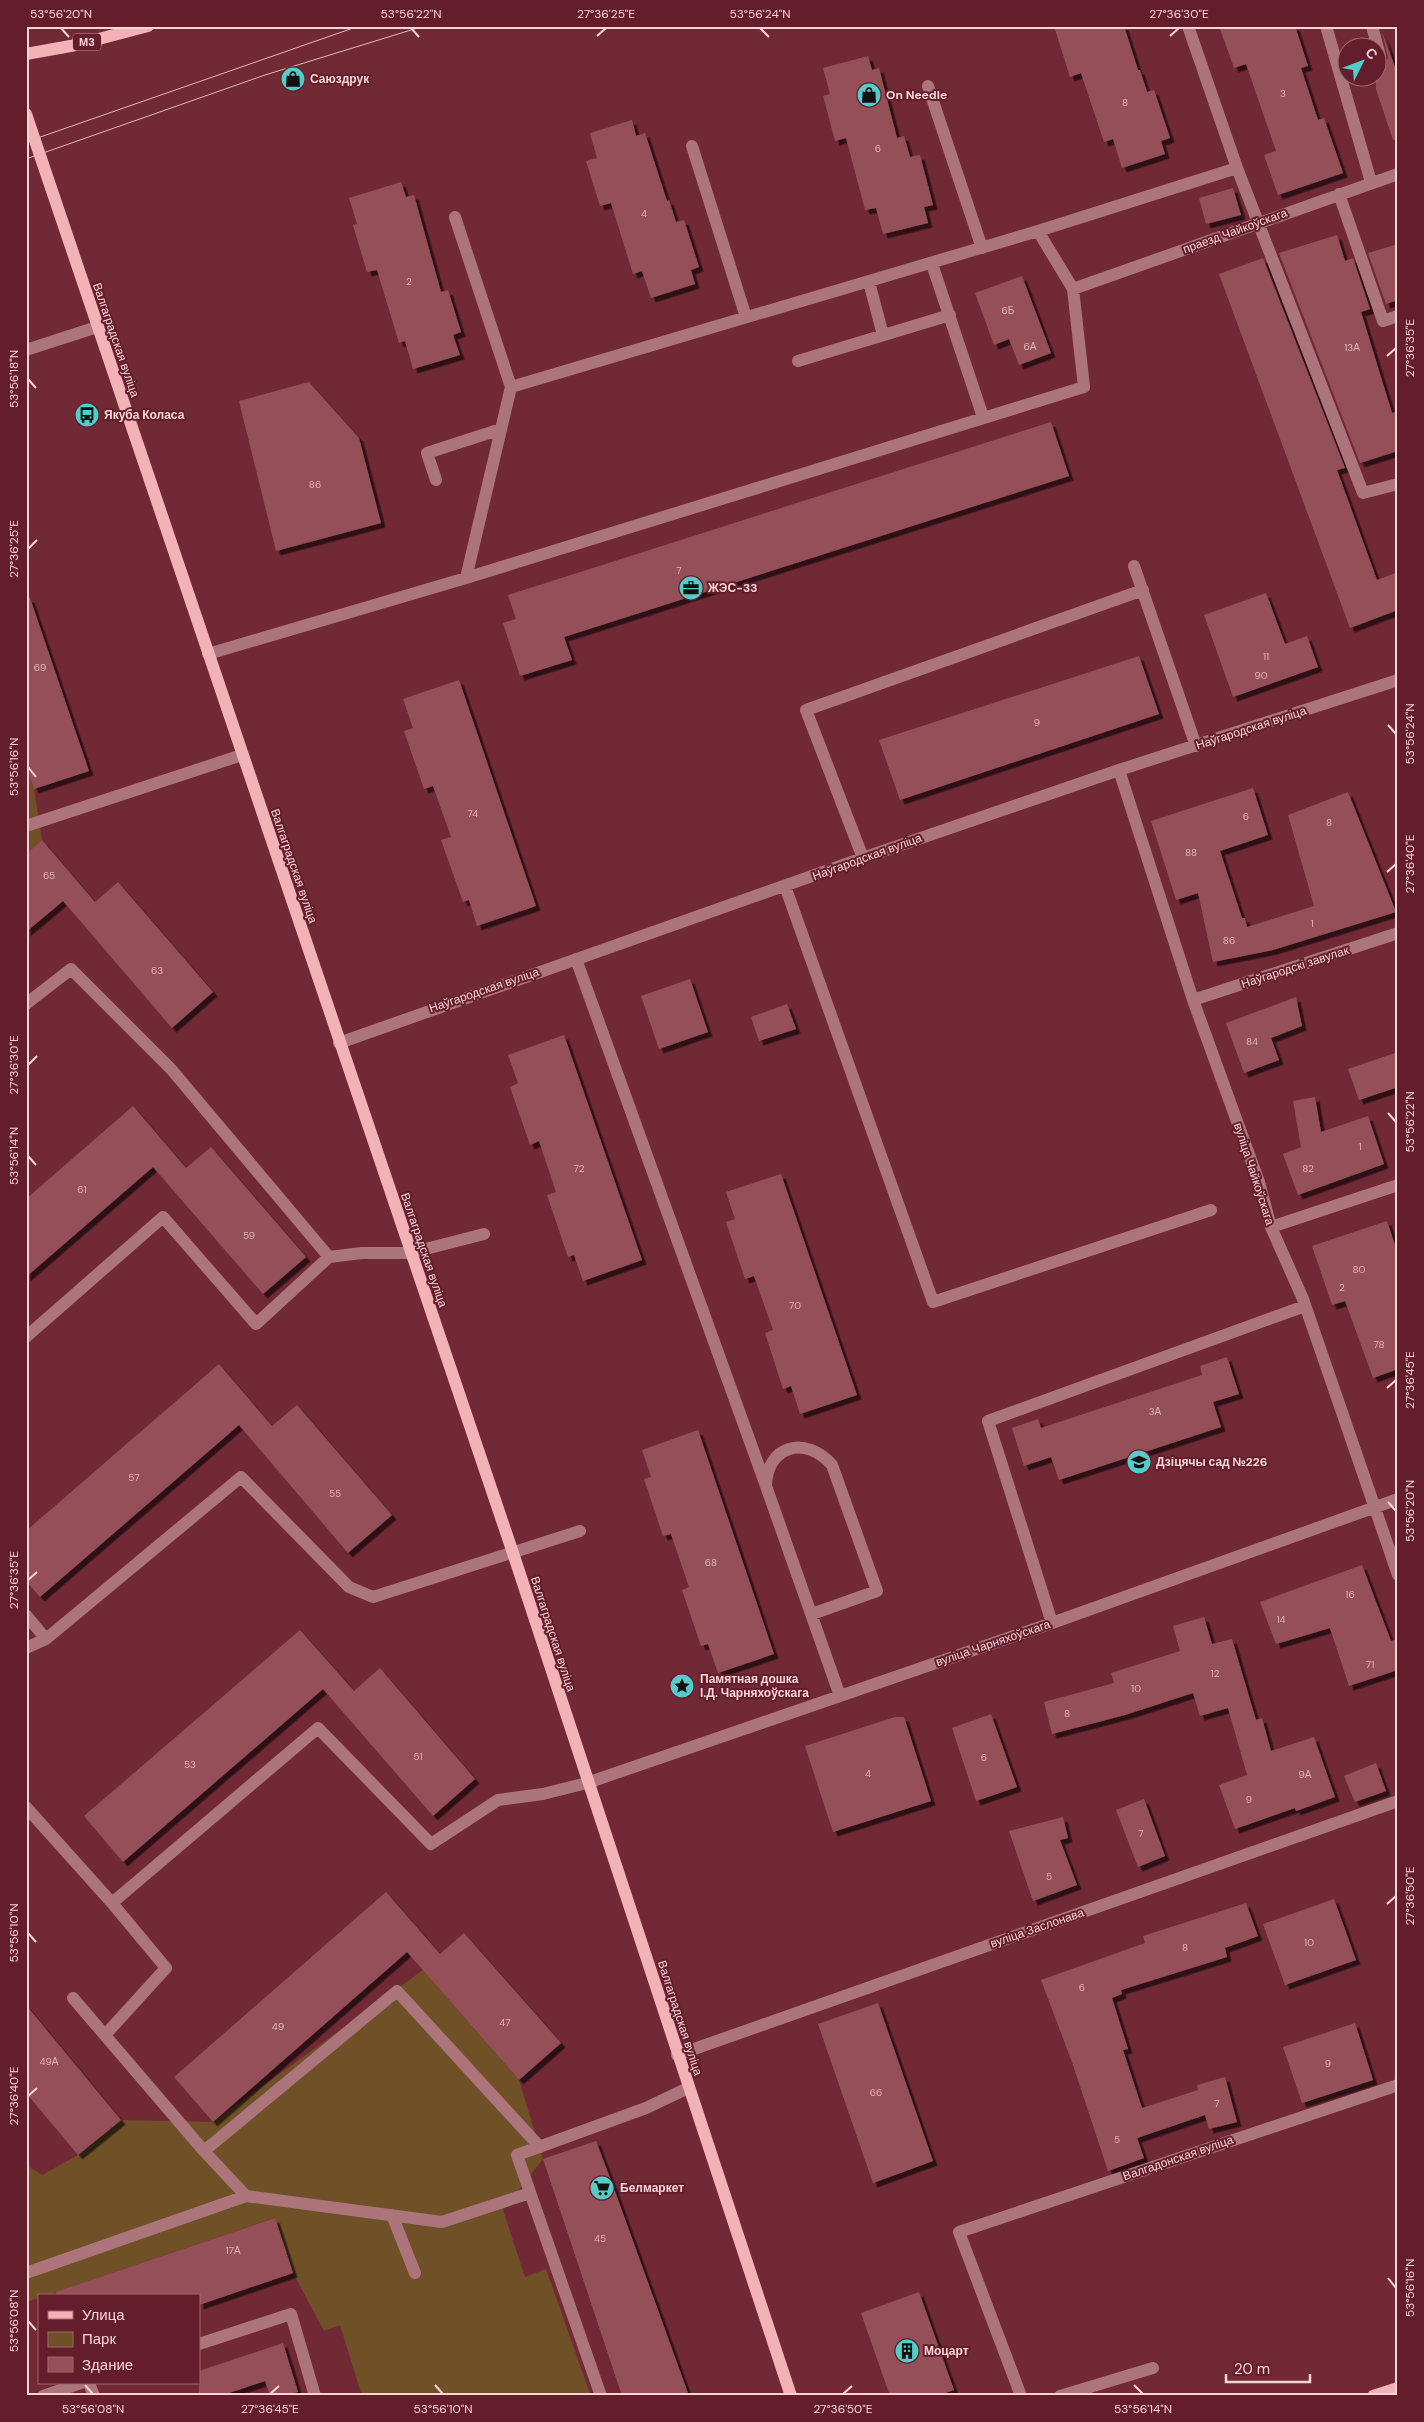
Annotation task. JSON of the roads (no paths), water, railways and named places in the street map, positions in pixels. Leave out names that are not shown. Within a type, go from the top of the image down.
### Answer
[{"type":"main road","name":"М3","points":[[26,54],[76,45],[148,26]]},
{"type":"main road","name":"Валгаградская вуліца","points":[[26,114],[512,1553],[791,2396]]},
{"type":"main road","points":[[1373,2396],[1398,2388]]},
{"type":"street","points":[[1188,26],[1237,168],[1363,493],[1398,484]]},
{"type":"street","points":[[1326,26],[1371,182]]},
{"type":"street","points":[[928,86],[982,248]]},
{"type":"street","points":[[692,146],[746,317]]},
{"type":"street","points":[[511,387],[932,264],[1237,168]]},
{"type":"street","name":"праезд Чайкоўскага","points":[[1073,289],[1398,174]]},
{"type":"street","points":[[1339,194],[1383,321],[1398,316]]},
{"type":"street","points":[[455,217],[511,387],[466,578]]},
{"type":"street","points":[[208,654],[466,578],[1084,387],[1073,289],[1038,231]]},
{"type":"street","points":[[932,264],[983,417]]},
{"type":"street","points":[[869,282],[882,335]]},
{"type":"street","points":[[798,361],[950,315]]},
{"type":"street","points":[[26,350],[97,327]]},
{"type":"street","points":[[436,480],[427,453],[501,429]]},
{"type":"street","points":[[1134,566],[1196,746]]},
{"type":"street","points":[[862,858],[806,710],[1143,590]]},
{"type":"street","name":"Наўгародская вуліца","points":[[339,1043],[862,858],[1119,770],[1398,680]]},
{"type":"street","points":[[26,826],[242,755]]},
{"type":"street","name":"вуліца Чайкоўскага","points":[[1119,770],[1193,1000],[1259,1182],[1271,1227],[1305,1306],[1398,1575]]},
{"type":"street","points":[[785,886],[933,1302],[1211,1210]]},
{"type":"street","name":"Наўгародскі завулак","points":[[1193,1000],[1398,933]]},
{"type":"street","points":[[576,959],[840,1696]]},
{"type":"street","points":[[26,1004],[71,969],[171,1070],[329,1256]]},
{"type":"street","points":[[1271,1227],[1398,1185]]},
{"type":"street","points":[[26,1337],[163,1217],[256,1324],[329,1256],[362,1253],[410,1253],[484,1234]]},
{"type":"street","points":[[1052,1623],[988,1421],[1305,1306]]},
{"type":"street","points":[[766,1486],[766,1474],[771,1464],[785,1451],[801,1447],[812,1449],[822,1454],[832,1465],[877,1591],[812,1614]]},
{"type":"street","points":[[26,1648],[46,1639],[241,1476],[349,1587],[373,1597],[580,1530]]},
{"type":"street","name":"вуліца Чарняхоўскага","points":[[112,1903],[318,1728],[431,1844],[498,1800],[543,1794],[587,1783],[1052,1623],[1398,1498]]},
{"type":"street","points":[[26,1616],[46,1639]]},
{"type":"street","name":"вуліца Заслонава","points":[[677,2055],[1398,1801]]},
{"type":"street","points":[[26,1807],[112,1903],[166,1968],[105,2035]]},
{"type":"street","points":[[204,2151],[397,1991],[540,2146]]},
{"type":"street","points":[[73,1998],[204,2151],[246,2196]]},
{"type":"street","name":"Валгадонская вуліца","points":[[1021,2396],[959,2232],[1398,2084]]},
{"type":"street","points":[[601,2396],[516,2155],[646,2108],[688,2088]]},
{"type":"street","points":[[26,2273],[246,2196],[442,2222],[530,2193]]},
{"type":"street","points":[[392,2215],[415,2273]]},
{"type":"street","points":[[200,2344],[291,2314],[315,2396]]},
{"type":"street","points":[[1060,2396],[1153,2368]]},
{"type":"street","points":[[43,2396],[78,2384]]},
{"type":"street","points":[[89,2384],[94,2396]]},
{"type":"tram line","points":[[26,142],[359,26]]},
{"type":"tram line","points":[[26,159],[265,75],[424,26]]},
{"type":"place","name":"Саюздрук","points":[[293,79]]},
{"type":"place","name":"On Needle","points":[[869,95]]},
{"type":"place","name":"Якуба Коласа","points":[[87,415]]},
{"type":"place","name":"ЖЭС-33","points":[[691,588]]},
{"type":"place","name":"Дзіцячы сад №226","points":[[1139,1462]]},
{"type":"place","name":"Памятная дошка І.Д. Чарняхоўскага","points":[[682,1686]]},
{"type":"place","name":"Белмаркет","points":[[602,2188]]},
{"type":"place","name":"Моцарт","points":[[907,2351]]}]
